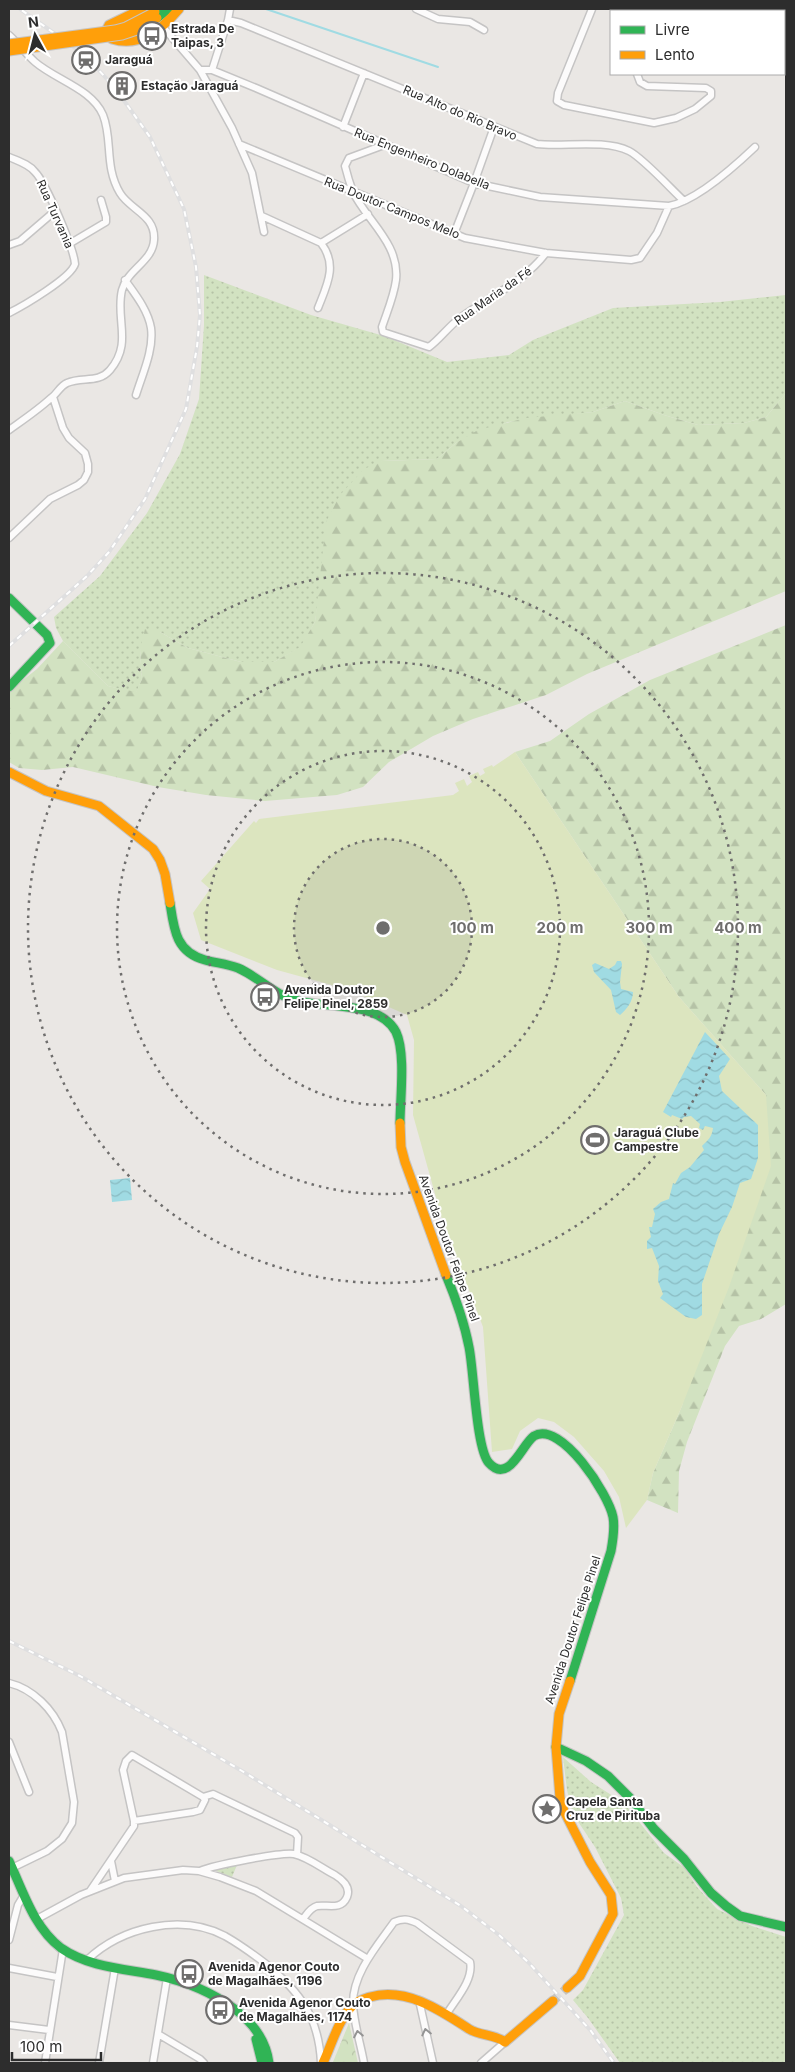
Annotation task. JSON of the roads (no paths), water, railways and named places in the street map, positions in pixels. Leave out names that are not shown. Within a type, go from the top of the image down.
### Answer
[{"type":"street","points":[[142,9],[109,25],[107,29],[112,39],[129,42],[145,38],[163,26],[179,9]]},
{"type":"street","points":[[9,44],[115,30],[168,9]]},
{"type":"street","points":[[212,70],[230,9]]},
{"type":"street","points":[[416,9],[438,19],[470,22],[484,30]]},
{"type":"street","points":[[592,9],[558,92],[557,101],[564,105],[654,122],[671,120],[694,109],[709,99],[712,94],[710,89],[647,86],[640,82],[637,75]]},
{"type":"street","points":[[9,51],[122,35],[137,30],[157,13]]},
{"type":"street","name":"Rua Alto do Rio Bravo","points":[[228,20],[241,23],[537,144],[561,146],[583,144],[628,151],[684,201]]},
{"type":"street","points":[[163,26],[200,70],[239,144],[252,173],[264,232]]},
{"type":"street","points":[[9,35],[35,62],[94,102],[104,116],[112,174],[122,195],[148,220],[154,238],[151,251],[126,280],[121,298],[122,346],[118,357],[105,375],[91,380],[66,383],[53,397],[9,430]]},
{"type":"street","name":"Rua Engenheiro Dolabella","points":[[200,70],[212,70],[474,183],[540,198],[669,206],[693,197],[755,147]]},
{"type":"street","points":[[343,127],[364,73]]},
{"type":"street","points":[[454,234],[494,127]]},
{"type":"street","name":"Rua Doutor Campos Melo","points":[[239,144],[465,238],[546,253],[631,260],[640,258],[657,233],[669,206]]},
{"type":"street","points":[[321,243],[368,214],[353,192],[345,166],[347,160],[384,145]]},
{"type":"street","name":"Rua Turvania","points":[[9,157],[28,166],[41,179],[75,259],[74,268],[46,291],[9,313]]},
{"type":"street","points":[[69,244],[106,222],[101,200]]},
{"type":"street","points":[[9,245],[20,242],[55,211]]},
{"type":"street","name":"Rua Maria da Fé","points":[[368,214],[388,243],[397,278],[382,331],[428,347],[458,320],[531,271],[546,253]]},
{"type":"street","points":[[262,216],[321,243],[328,254],[331,271],[318,308]]},
{"type":"street","points":[[126,280],[144,308],[151,327],[148,356],[136,395]]},
{"type":"street","points":[[9,538],[50,499],[78,485],[84,480],[88,472],[85,453],[69,438],[63,428],[53,397]]},
{"type":"street","points":[[9,598],[47,635],[50,643],[9,687]]},
{"type":"street","name":"Avenida Doutor Felipe Pinel","points":[[9,772],[46,791],[99,806],[153,849],[160,857],[165,869],[179,940],[188,953],[239,968],[257,981],[295,1001],[361,1010],[374,1014],[386,1021],[395,1031],[400,1047],[399,1104],[402,1152],[433,1244],[461,1309],[474,1374],[481,1444],[487,1462],[496,1468],[504,1468],[513,1464],[532,1436],[540,1433],[555,1436],[589,1469],[607,1497],[613,1514],[614,1528],[611,1551],[559,1714],[556,1747]]},
{"type":"street","points":[[9,1683],[31,1691],[58,1722],[62,1732],[74,1807],[72,1823],[62,1838],[47,1851],[10,1864],[24,1895],[47,1934],[63,1949],[87,1960],[115,1968],[185,1982],[223,2001],[253,2024],[259,2032],[269,2063]]},
{"type":"street","points":[[9,1742],[29,1792]]},
{"type":"street","points":[[556,1747],[586,1762],[613,1782],[630,1798],[654,1829],[684,1859],[711,1893],[726,1906],[740,1916],[786,1927]]},
{"type":"street","points":[[556,1747],[562,1805],[580,1844],[611,1895],[613,1906],[613,1914],[597,1946],[580,1976],[567,1988]]},
{"type":"street","points":[[90,1891],[134,1826],[123,1770],[126,1761],[132,1755],[203,1797],[205,1804],[200,1810],[134,1820]]},
{"type":"street","points":[[203,1797],[213,1794],[295,1833],[298,1837],[297,1855]]},
{"type":"street","points":[[199,1871],[219,1865],[276,1855],[297,1855],[339,1877],[348,1888],[348,1896],[344,1901],[336,1906],[317,1906],[311,1909],[303,1919]]},
{"type":"street","points":[[110,1861],[115,1881]]},
{"type":"street","points":[[37,1919],[90,1891],[115,1881],[183,1870],[199,1871],[235,1882],[256,1891],[368,1959]]},
{"type":"street","points":[[9,1940],[18,1905],[24,1895]]},
{"type":"street","points":[[364,2063],[353,2005],[356,1987],[368,1959],[394,1922],[400,1919],[408,1919],[417,1923],[464,1955],[470,1962],[472,1970],[469,1978],[446,2015]]},
{"type":"street","points":[[87,1960],[95,1952],[124,1935],[164,1925],[190,1926],[224,1936],[255,1955],[289,1983],[301,1998],[314,2026],[322,2063]]},
{"type":"street","points":[[44,2063],[63,1949]]},
{"type":"street","points":[[9,1968],[57,1977]]},
{"type":"street","points":[[100,2063],[115,1968]]},
{"type":"street","points":[[154,2063],[167,1978]]},
{"type":"street","points":[[322,2063],[339,2028],[353,2005],[365,1998],[378,1995],[399,1995],[419,2000],[473,2030],[491,2037],[498,2037],[505,2042]]},
{"type":"street","points":[[419,2000],[433,2063]]},
{"type":"street","points":[[481,2063],[553,2001]]},
{"type":"street","points":[[242,2015],[255,2034],[262,2063]]},
{"type":"street","points":[[9,2025],[49,2030]]},
{"type":"street","points":[[158,2034],[196,2056],[204,2063]]},
{"type":"water","points":[[617,961],[621,961],[622,964],[621,989],[633,992],[629,1005],[620,1015],[616,1012],[611,990],[594,972],[592,965],[595,963],[609,969]]},
{"type":"water","points":[[705,1032],[730,1059],[719,1076],[722,1091],[758,1125],[758,1158],[751,1179],[740,1183],[732,1207],[719,1234],[702,1284],[702,1315],[696,1319],[686,1317],[660,1298],[663,1294],[658,1281],[659,1266],[652,1248],[647,1249],[647,1241],[651,1237],[649,1227],[652,1227],[655,1214],[653,1209],[661,1202],[669,1199],[673,1183],[675,1184],[681,1173],[690,1167],[704,1150],[702,1146],[709,1138],[713,1128],[705,1126],[703,1130],[699,1128],[700,1124],[691,1116],[682,1119],[672,1115],[671,1117],[663,1112]]},
{"type":"water","points":[[130,1178],[132,1200],[112,1202],[110,1180]]},
{"type":"waterway","points":[[266,9],[438,67]]},
{"type":"tunnel","points":[[553,2001],[567,1988]]},
{"type":"railway","points":[[9,646],[87,576],[109,552],[145,499],[186,409],[197,347],[200,315],[196,267],[184,209],[150,137],[115,88],[85,55],[20,9]]},
{"type":"railway","points":[[9,1641],[80,1676],[242,1771],[461,1906],[499,1935],[529,1963],[591,2031],[614,2063]]},
{"type":"place","name":"Estrada De Taipas, 3","points":[[152,36]]},
{"type":"place","name":"Jaraguá","points":[[86,60]]},
{"type":"place","name":"Estação Jaraguá","points":[[122,86]]},
{"type":"place","name":"Avenida Doutor Felipe Pinel, 2859","points":[[265,997]]},
{"type":"place","name":"Jaraguá Clube Campestre","points":[[595,1140]]},
{"type":"place","name":"Capela Santa Cruz de Pirituba","points":[[547,1809]]},
{"type":"place","name":"Avenida Agenor Couto de Magalhães, 1196","points":[[189,1974]]},
{"type":"place","name":"Avenida Agenor Couto de Magalhães, 1174","points":[[220,2010]]}]
